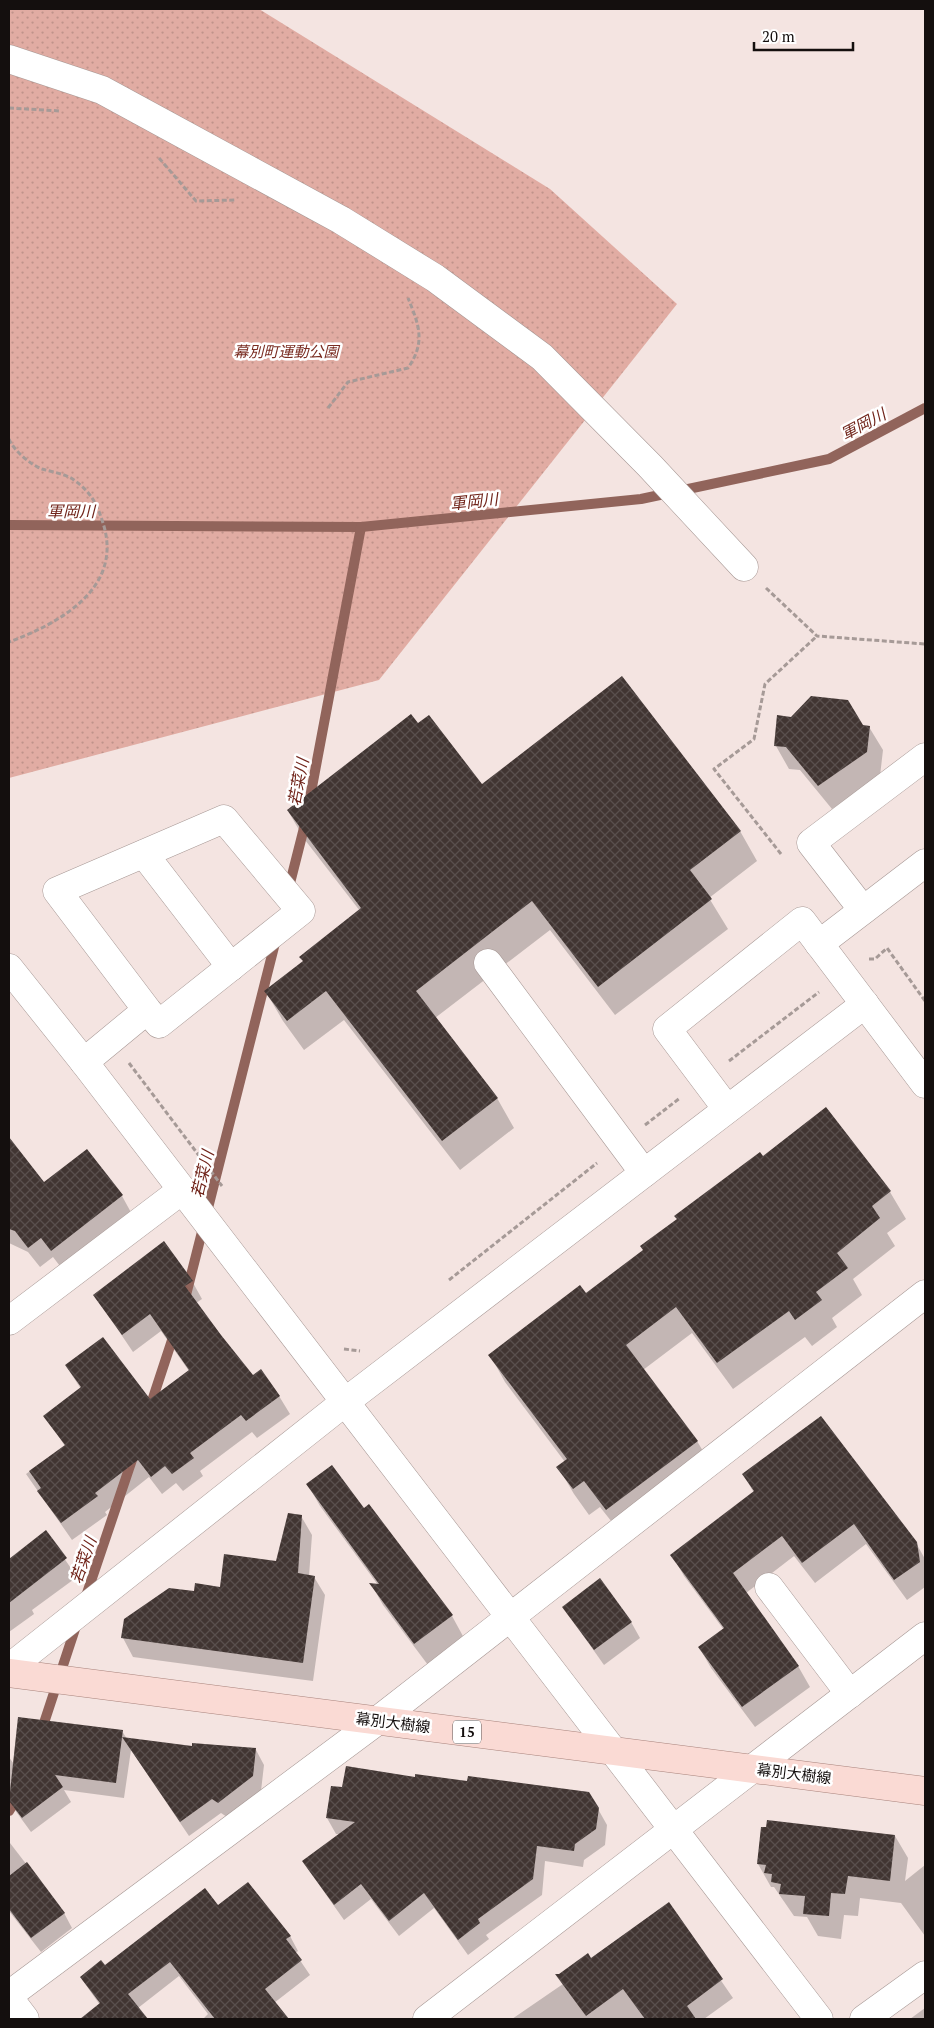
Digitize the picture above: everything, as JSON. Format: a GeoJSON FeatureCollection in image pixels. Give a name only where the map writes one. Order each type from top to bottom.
{"type":"FeatureCollection","features":[{"type":"Feature","properties":{"kind":"main road","name":"幕別大樹線"},"geometry":{"type":"LineString","coordinates":[[9,1673],[925,1792]]}},
{"type":"Feature","properties":{"kind":"street"},"geometry":{"type":"LineString","coordinates":[[9,59],[102,90],[341,220],[435,278],[542,357],[650,466],[744,567]]}},
{"type":"Feature","properties":{"kind":"street"},"geometry":{"type":"LineString","coordinates":[[862,910],[811,843],[925,757]]}},
{"type":"Feature","properties":{"kind":"street"},"geometry":{"type":"LineString","coordinates":[[224,819],[301,911],[159,1024],[57,891],[144,854],[224,819]]}},
{"type":"Feature","properties":{"kind":"street"},"geometry":{"type":"LineString","coordinates":[[144,854],[231,967]]}},
{"type":"Feature","properties":{"kind":"street"},"geometry":{"type":"LineString","coordinates":[[819,944],[925,863]]}},
{"type":"Feature","properties":{"kind":"street"},"geometry":{"type":"LineString","coordinates":[[727,1110],[667,1029],[802,921],[925,1084]]}},
{"type":"Feature","properties":{"kind":"street"},"geometry":{"type":"LineString","coordinates":[[488,963],[644,1173]]}},
{"type":"Feature","properties":{"kind":"street"},"geometry":{"type":"LineString","coordinates":[[10,974],[84,1062],[675,1828],[819,2019]]}},
{"type":"Feature","properties":{"kind":"street"},"geometry":{"type":"LineString","coordinates":[[9,1668],[345,1402],[865,1004]]}},
{"type":"Feature","properties":{"kind":"street"},"geometry":{"type":"LineString","coordinates":[[84,1062],[147,1010]]}},
{"type":"Feature","properties":{"kind":"street"},"geometry":{"type":"LineString","coordinates":[[9,1321],[182,1190]]}},
{"type":"Feature","properties":{"kind":"street"},"geometry":{"type":"LineString","coordinates":[[25,2019],[9,1997],[377,1721],[510,1615],[925,1294]]}},
{"type":"Feature","properties":{"kind":"street"},"geometry":{"type":"LineString","coordinates":[[769,1587],[850,1694]]}},
{"type":"Feature","properties":{"kind":"street"},"geometry":{"type":"LineString","coordinates":[[427,2019],[925,1636]]}},
{"type":"Feature","properties":{"kind":"street"},"geometry":{"type":"LineString","coordinates":[[864,2019],[925,1975]]}},
{"type":"Feature","properties":{"kind":"path"},"geometry":{"type":"LineString","coordinates":[[9,108],[68,111]]}},
{"type":"Feature","properties":{"kind":"path"},"geometry":{"type":"LineString","coordinates":[[154,154],[174,174],[196,201],[240,199]]}},
{"type":"Feature","properties":{"kind":"path"},"geometry":{"type":"LineString","coordinates":[[328,408],[348,382],[408,368],[418,353],[418,324],[407,297]]}},
{"type":"Feature","properties":{"kind":"path"},"geometry":{"type":"LineString","coordinates":[[9,439],[11,446],[39,468],[74,479],[96,500],[107,533],[108,556],[98,584],[72,610],[43,629],[9,642]]}},
{"type":"Feature","properties":{"kind":"path"},"geometry":{"type":"LineString","coordinates":[[744,567],[817,636],[925,644]]}},
{"type":"Feature","properties":{"kind":"path"},"geometry":{"type":"LineString","coordinates":[[445,1283],[622,1143],[843,975]]}},
{"type":"Feature","properties":{"kind":"path"},"geometry":{"type":"LineString","coordinates":[[111,1040],[225,1191]]}},
{"type":"Feature","properties":{"kind":"path"},"geometry":{"type":"LineString","coordinates":[[339,1341],[345,1349],[360,1351],[368,1345]]}},
{"type":"Feature","properties":{"kind":"green space","name":"幕別町運動公園"},"geometry":{"type":"Polygon","coordinates":[[[9,9],[259,9],[550,189],[677,304],[379,680],[9,778],[9,9]]]}},
{"type":"Feature","properties":{"kind":"building"},"geometry":{"type":"Polygon","coordinates":[[[622,676],[741,831],[690,870],[712,899],[598,987],[532,901],[416,991],[498,1098],[442,1141],[326,991],[287,1021],[264,991],[303,961],[299,957],[361,908],[287,810],[411,714],[418,723],[429,715],[482,784],[622,676]]]}},
{"type":"Feature","properties":{"kind":"building"},"geometry":{"type":"Polygon","coordinates":[[[811,696],[848,700],[863,725],[870,726],[867,752],[818,786],[786,747],[774,746],[777,715],[791,717],[811,696]]]}},
{"type":"Feature","properties":{"kind":"building"},"geometry":{"type":"Polygon","coordinates":[[[826,1107],[891,1191],[872,1206],[880,1218],[837,1253],[848,1268],[816,1292],[822,1300],[795,1320],[789,1311],[717,1363],[676,1307],[626,1345],[698,1441],[606,1510],[584,1481],[573,1489],[556,1467],[567,1459],[488,1355],[580,1285],[586,1293],[643,1250],[640,1246],[677,1219],[674,1216],[760,1152],[763,1156],[826,1107]]]}},
{"type":"Feature","properties":{"kind":"building"},"geometry":{"type":"Polygon","coordinates":[[[9,1137],[44,1182],[87,1149],[123,1195],[51,1251],[41,1238],[28,1248],[15,1231],[9,1229],[9,1137]]]}},
{"type":"Feature","properties":{"kind":"building"},"geometry":{"type":"Polygon","coordinates":[[[164,1241],[193,1281],[185,1286],[221,1335],[253,1375],[261,1369],[280,1396],[246,1421],[241,1415],[190,1453],[194,1458],[172,1474],[165,1466],[151,1477],[138,1460],[95,1493],[98,1496],[61,1523],[37,1491],[41,1488],[29,1471],[65,1445],[43,1416],[81,1387],[65,1365],[103,1337],[150,1399],[189,1370],[150,1314],[122,1335],[93,1295],[164,1241]]]}},
{"type":"Feature","properties":{"kind":"building"},"geometry":{"type":"Polygon","coordinates":[[[821,1416],[917,1542],[920,1562],[894,1580],[854,1524],[802,1563],[782,1536],[733,1573],[799,1666],[742,1707],[698,1647],[724,1628],[670,1555],[754,1491],[742,1474],[821,1416]]]}},
{"type":"Feature","properties":{"kind":"building"},"geometry":{"type":"Polygon","coordinates":[[[332,1465],[364,1508],[369,1504],[453,1615],[414,1644],[369,1583],[379,1584],[306,1484],[332,1465]]]}},
{"type":"Feature","properties":{"kind":"building"},"geometry":{"type":"Polygon","coordinates":[[[288,1513],[302,1515],[298,1573],[315,1576],[303,1663],[121,1638],[124,1619],[169,1588],[194,1591],[195,1583],[220,1587],[224,1554],[276,1561],[288,1513]]]}},
{"type":"Feature","properties":{"kind":"building"},"geometry":{"type":"Polygon","coordinates":[[[46,1530],[67,1558],[9,1603],[9,1559],[46,1530]]]}},
{"type":"Feature","properties":{"kind":"building"},"geometry":{"type":"Polygon","coordinates":[[[600,1578],[632,1622],[594,1650],[562,1607],[600,1578]]]}},
{"type":"Feature","properties":{"kind":"building"},"geometry":{"type":"Polygon","coordinates":[[[18,1717],[123,1730],[116,1783],[55,1775],[63,1787],[22,1818],[9,1801],[18,1717]]]}},
{"type":"Feature","properties":{"kind":"building"},"geometry":{"type":"Polygon","coordinates":[[[122,1737],[192,1746],[192,1743],[256,1748],[253,1776],[218,1803],[212,1799],[180,1822],[122,1737]]]}},
{"type":"Feature","properties":{"kind":"building"},"geometry":{"type":"Polygon","coordinates":[[[346,1766],[415,1777],[415,1774],[467,1781],[468,1776],[589,1792],[599,1808],[596,1829],[575,1844],[574,1851],[537,1846],[533,1879],[478,1919],[480,1923],[458,1940],[424,1893],[389,1921],[361,1884],[334,1905],[302,1861],[355,1822],[326,1818],[331,1786],[342,1787],[346,1766]]]}},
{"type":"Feature","properties":{"kind":"building"},"geometry":{"type":"Polygon","coordinates":[[[767,1820],[895,1835],[890,1881],[848,1876],[845,1894],[831,1893],[829,1916],[803,1914],[805,1896],[779,1894],[781,1884],[771,1882],[772,1874],[764,1873],[766,1865],[757,1864],[761,1827],[766,1827],[767,1820]]]}},
{"type":"Feature","properties":{"kind":"building"},"geometry":{"type":"Polygon","coordinates":[[[27,1862],[65,1913],[31,1938],[9,1909],[9,1876],[27,1862]]]}},
{"type":"Feature","properties":{"kind":"building"},"geometry":{"type":"Polygon","coordinates":[[[248,1882],[291,1936],[286,1939],[302,1960],[265,1989],[289,2019],[215,2019],[170,1962],[128,1994],[148,2019],[80,2019],[100,2003],[80,1977],[101,1960],[105,1965],[205,1888],[218,1905],[248,1882]]]}},
{"type":"Feature","properties":{"kind":"building"},"geometry":{"type":"Polygon","coordinates":[[[669,1902],[723,1979],[687,2006],[696,2019],[645,2019],[623,1989],[586,2016],[555,1974],[559,1974],[588,1953],[591,1958],[669,1902]]]}},
{"type":"Feature","properties":{"kind":"waterway","name":"軍岡川"},"geometry":{"type":"LineString","coordinates":[[9,525],[361,527],[641,499],[829,459],[925,408]]}},
{"type":"Feature","properties":{"kind":"waterway","name":"若菜川"},"geometry":{"type":"LineString","coordinates":[[309,803],[361,527]]}},
{"type":"Feature","properties":{"kind":"waterway","name":"若菜川"},"geometry":{"type":"LineString","coordinates":[[288,891],[306,820]]}},
{"type":"Feature","properties":{"kind":"waterway","name":"若菜川"},"geometry":{"type":"LineString","coordinates":[[184,1303],[276,939]]}},
{"type":"Feature","properties":{"kind":"waterway","name":"若菜川"},"geometry":{"type":"LineString","coordinates":[[149,1410],[175,1331]]}},
{"type":"Feature","properties":{"kind":"waterway","name":"若菜川"},"geometry":{"type":"LineString","coordinates":[[85,1599],[134,1454]]}},
{"type":"Feature","properties":{"kind":"waterway","name":"若菜川"},"geometry":{"type":"LineString","coordinates":[[41,1732],[77,1623]]}},
{"type":"Feature","properties":{"kind":"waterway","name":"若菜川"},"geometry":{"type":"LineString","coordinates":[[9,1811],[19,1795]]}}]}
